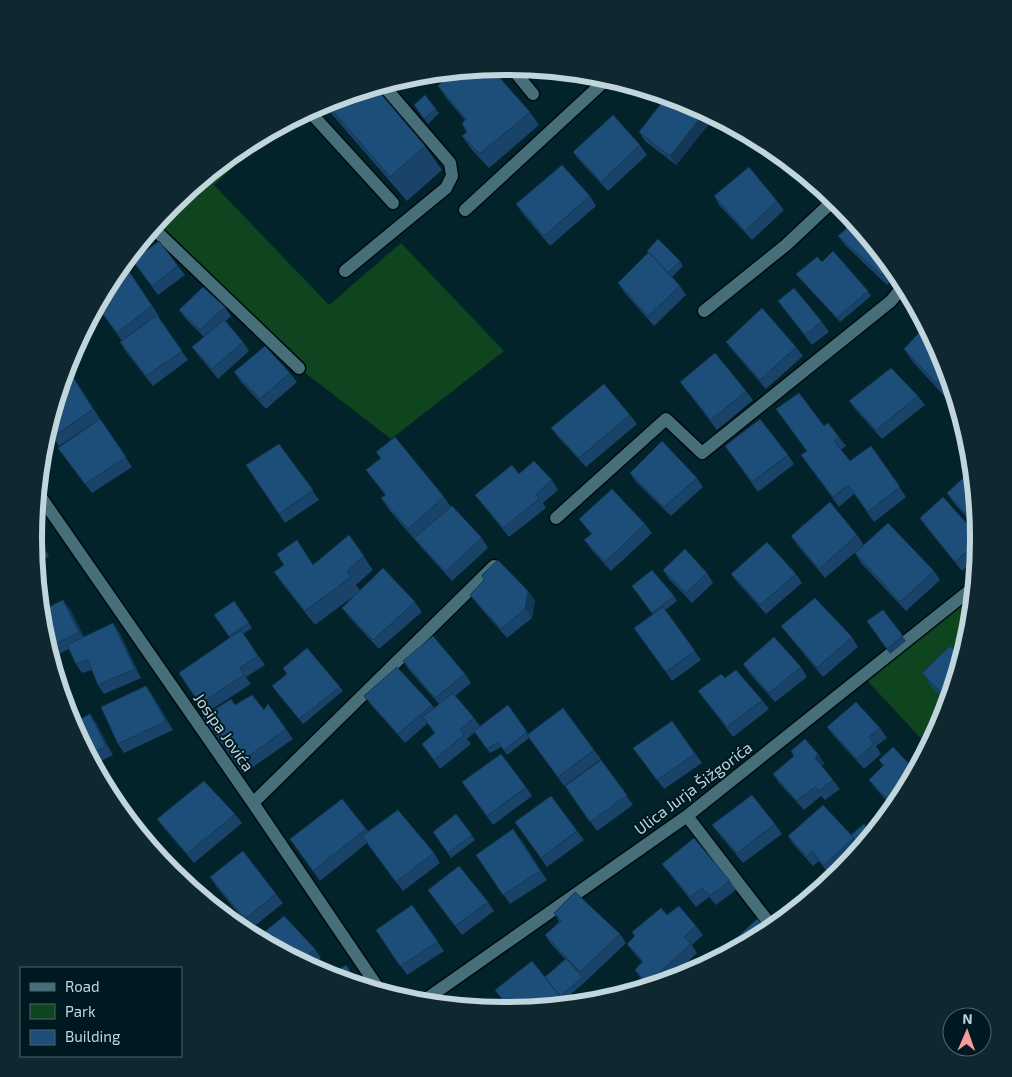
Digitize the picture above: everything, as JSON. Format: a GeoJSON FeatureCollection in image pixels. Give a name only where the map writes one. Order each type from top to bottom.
{"type":"FeatureCollection","features":[{"type":"Feature","properties":{"kind":"street"},"geometry":{"type":"LineString","coordinates":[[518,75],[533,94]]}},
{"type":"Feature","properties":{"kind":"street"},"geometry":{"type":"LineString","coordinates":[[465,210],[600,85]]}},
{"type":"Feature","properties":{"kind":"street"},"geometry":{"type":"LineString","coordinates":[[345,271],[446,188],[452,176],[450,163],[388,91]]}},
{"type":"Feature","properties":{"kind":"street"},"geometry":{"type":"LineString","coordinates":[[314,117],[393,203]]}},
{"type":"Feature","properties":{"kind":"street"},"geometry":{"type":"LineString","coordinates":[[704,311],[786,245],[828,205]]}},
{"type":"Feature","properties":{"kind":"street"},"geometry":{"type":"LineString","coordinates":[[158,233],[299,368]]}},
{"type":"Feature","properties":{"kind":"street"},"geometry":{"type":"LineString","coordinates":[[556,518],[666,419],[702,453],[891,301],[898,292]]}},
{"type":"Feature","properties":{"kind":"street","name":"Josipa Jovića"},"geometry":{"type":"LineString","coordinates":[[44,501],[254,803],[375,982]]}},
{"type":"Feature","properties":{"kind":"street"},"geometry":{"type":"LineString","coordinates":[[254,803],[494,566]]}},
{"type":"Feature","properties":{"kind":"street","name":"Ulica Jurja Šižgorića"},"geometry":{"type":"LineString","coordinates":[[431,996],[687,816],[967,592]]}},
{"type":"Feature","properties":{"kind":"street"},"geometry":{"type":"LineString","coordinates":[[687,816],[768,921]]}},
{"type":"Feature","properties":{"kind":"green space"},"geometry":{"type":"Polygon","coordinates":[[[248,153],[214,185],[329,305],[401,243],[504,351],[391,439],[299,368],[158,233],[200,190],[248,153]]]}},
{"type":"Feature","properties":{"kind":"green space"},"geometry":{"type":"Polygon","coordinates":[[[967,593],[954,658],[945,687],[923,741],[863,676],[967,593]]]}},
{"type":"Feature","properties":{"kind":"building"},"geometry":{"type":"Polygon","coordinates":[[[497,75],[530,112],[480,154],[462,136],[467,132],[462,124],[466,119],[438,86],[445,79],[497,75]]]}},
{"type":"Feature","properties":{"kind":"building"},"geometry":{"type":"Polygon","coordinates":[[[380,93],[425,146],[390,177],[331,109],[380,93]]]}},
{"type":"Feature","properties":{"kind":"building"},"geometry":{"type":"Polygon","coordinates":[[[425,95],[436,109],[424,119],[414,105],[425,95]]]}},
{"type":"Feature","properties":{"kind":"building"},"geometry":{"type":"Polygon","coordinates":[[[662,102],[700,118],[670,156],[639,132],[662,102]]]}},
{"type":"Feature","properties":{"kind":"building"},"geometry":{"type":"Polygon","coordinates":[[[613,115],[640,145],[601,182],[573,152],[613,115]]]}},
{"type":"Feature","properties":{"kind":"building"},"geometry":{"type":"Polygon","coordinates":[[[562,165],[590,196],[544,236],[516,204],[562,165]]]}},
{"type":"Feature","properties":{"kind":"building"},"geometry":{"type":"Polygon","coordinates":[[[749,167],[777,201],[745,231],[714,196],[749,167]]]}},
{"type":"Feature","properties":{"kind":"building"},"geometry":{"type":"Polygon","coordinates":[[[848,227],[874,256],[885,271],[881,275],[838,236],[848,227]]]}},
{"type":"Feature","properties":{"kind":"building"},"geometry":{"type":"Polygon","coordinates":[[[658,239],[680,261],[668,273],[647,251],[658,239]]]}},
{"type":"Feature","properties":{"kind":"building"},"geometry":{"type":"Polygon","coordinates":[[[159,241],[178,266],[152,286],[134,262],[159,241]]]}},
{"type":"Feature","properties":{"kind":"building"},"geometry":{"type":"Polygon","coordinates":[[[833,251],[868,291],[837,318],[796,274],[817,257],[822,262],[833,251]]]}},
{"type":"Feature","properties":{"kind":"building"},"geometry":{"type":"Polygon","coordinates":[[[649,252],[680,286],[648,316],[618,283],[649,252]]]}},
{"type":"Feature","properties":{"kind":"building"},"geometry":{"type":"Polygon","coordinates":[[[128,270],[152,306],[117,333],[102,313],[128,270]]]}},
{"type":"Feature","properties":{"kind":"building"},"geometry":{"type":"Polygon","coordinates":[[[203,287],[225,307],[200,330],[179,310],[203,287]]]}},
{"type":"Feature","properties":{"kind":"building"},"geometry":{"type":"Polygon","coordinates":[[[794,288],[822,322],[805,335],[778,301],[794,288]]]}},
{"type":"Feature","properties":{"kind":"building"},"geometry":{"type":"Polygon","coordinates":[[[762,308],[796,347],[760,380],[726,342],[762,308]]]}},
{"type":"Feature","properties":{"kind":"building"},"geometry":{"type":"Polygon","coordinates":[[[157,315],[182,351],[146,376],[120,342],[157,315]]]}},
{"type":"Feature","properties":{"kind":"building"},"geometry":{"type":"Polygon","coordinates":[[[224,320],[243,342],[212,369],[192,347],[224,320]]]}},
{"type":"Feature","properties":{"kind":"building"},"geometry":{"type":"Polygon","coordinates":[[[921,331],[941,378],[936,383],[904,349],[921,331]]]}},
{"type":"Feature","properties":{"kind":"building"},"geometry":{"type":"Polygon","coordinates":[[[265,346],[290,373],[260,399],[234,372],[265,346]]]}},
{"type":"Feature","properties":{"kind":"building"},"geometry":{"type":"Polygon","coordinates":[[[715,353],[746,391],[711,420],[680,382],[715,353]]]}},
{"type":"Feature","properties":{"kind":"building"},"geometry":{"type":"Polygon","coordinates":[[[891,368],[918,396],[876,430],[849,401],[891,368]]]}},
{"type":"Feature","properties":{"kind":"building"},"geometry":{"type":"Polygon","coordinates":[[[72,376],[93,409],[54,436],[72,376]]]}},
{"type":"Feature","properties":{"kind":"building"},"geometry":{"type":"Polygon","coordinates":[[[604,384],[630,415],[579,458],[551,428],[604,384]]]}},
{"type":"Feature","properties":{"kind":"building"},"geometry":{"type":"Polygon","coordinates":[[[799,393],[824,426],[828,423],[839,437],[834,441],[850,461],[871,446],[900,487],[868,512],[848,485],[833,497],[801,455],[807,451],[776,409],[799,393]]]}},
{"type":"Feature","properties":{"kind":"building"},"geometry":{"type":"Polygon","coordinates":[[[100,419],[126,457],[85,484],[58,448],[100,419]]]}},
{"type":"Feature","properties":{"kind":"building"},"geometry":{"type":"Polygon","coordinates":[[[760,419],[788,455],[752,482],[725,446],[760,419]]]}},
{"type":"Feature","properties":{"kind":"building"},"geometry":{"type":"Polygon","coordinates":[[[395,437],[444,497],[408,529],[381,498],[386,495],[366,470],[381,458],[376,452],[395,437]]]}},
{"type":"Feature","properties":{"kind":"building"},"geometry":{"type":"Polygon","coordinates":[[[662,441],[697,478],[664,507],[630,473],[662,441]]]}},
{"type":"Feature","properties":{"kind":"building"},"geometry":{"type":"Polygon","coordinates":[[[279,444],[313,490],[279,514],[246,465],[279,444]]]}},
{"type":"Feature","properties":{"kind":"building"},"geometry":{"type":"Polygon","coordinates":[[[534,461],[552,480],[536,494],[539,499],[503,528],[475,495],[512,465],[519,474],[534,461]]]}},
{"type":"Feature","properties":{"kind":"building"},"geometry":{"type":"Polygon","coordinates":[[[966,476],[969,518],[947,493],[966,476]]]}},
{"type":"Feature","properties":{"kind":"building"},"geometry":{"type":"Polygon","coordinates":[[[612,489],[645,524],[605,562],[584,540],[592,534],[579,519],[612,489]]]}},
{"type":"Feature","properties":{"kind":"building"},"geometry":{"type":"Polygon","coordinates":[[[943,497],[970,527],[970,549],[955,562],[920,518],[943,497]]]}},
{"type":"Feature","properties":{"kind":"building"},"geometry":{"type":"Polygon","coordinates":[[[830,502],[857,535],[819,569],[791,536],[830,502]]]}},
{"type":"Feature","properties":{"kind":"building"},"geometry":{"type":"Polygon","coordinates":[[[452,506],[482,538],[445,572],[414,538],[452,506]]]}},
{"type":"Feature","properties":{"kind":"building"},"geometry":{"type":"Polygon","coordinates":[[[888,523],[934,571],[900,602],[855,553],[888,523]]]}},
{"type":"Feature","properties":{"kind":"building"},"geometry":{"type":"Polygon","coordinates":[[[349,535],[364,556],[347,571],[351,577],[305,611],[274,572],[284,565],[277,554],[297,540],[313,565],[349,535]]]}},
{"type":"Feature","properties":{"kind":"building"},"geometry":{"type":"Polygon","coordinates":[[[767,542],[796,574],[760,605],[731,574],[767,542]]]}},
{"type":"Feature","properties":{"kind":"building"},"geometry":{"type":"Polygon","coordinates":[[[685,549],[707,573],[686,593],[663,570],[685,549]]]}},
{"type":"Feature","properties":{"kind":"building"},"geometry":{"type":"Polygon","coordinates":[[[498,560],[528,591],[525,609],[501,629],[470,595],[484,580],[482,575],[498,560]]]}},
{"type":"Feature","properties":{"kind":"building"},"geometry":{"type":"Polygon","coordinates":[[[383,568],[415,602],[373,640],[342,608],[383,568]]]}},
{"type":"Feature","properties":{"kind":"building"},"geometry":{"type":"Polygon","coordinates":[[[652,570],[674,596],[652,613],[632,586],[652,570]]]}},
{"type":"Feature","properties":{"kind":"building"},"geometry":{"type":"Polygon","coordinates":[[[815,598],[852,637],[817,668],[781,626],[815,598]]]}},
{"type":"Feature","properties":{"kind":"building"},"geometry":{"type":"Polygon","coordinates":[[[63,600],[79,632],[55,644],[47,608],[63,600]]]}},
{"type":"Feature","properties":{"kind":"building"},"geometry":{"type":"Polygon","coordinates":[[[234,601],[249,623],[229,636],[214,615],[234,601]]]}},
{"type":"Feature","properties":{"kind":"building"},"geometry":{"type":"Polygon","coordinates":[[[663,607],[695,651],[666,672],[634,628],[663,607]]]}},
{"type":"Feature","properties":{"kind":"building"},"geometry":{"type":"Polygon","coordinates":[[[883,610],[903,636],[887,649],[867,621],[883,610]]]}},
{"type":"Feature","properties":{"kind":"building"},"geometry":{"type":"Polygon","coordinates":[[[113,623],[135,669],[98,685],[88,660],[76,664],[67,645],[113,623]]]}},
{"type":"Feature","properties":{"kind":"building"},"geometry":{"type":"Polygon","coordinates":[[[241,630],[258,656],[240,668],[244,675],[200,704],[179,673],[241,630]]]}},
{"type":"Feature","properties":{"kind":"building"},"geometry":{"type":"Polygon","coordinates":[[[433,636],[465,674],[435,698],[403,661],[433,636]]]}},
{"type":"Feature","properties":{"kind":"building"},"geometry":{"type":"Polygon","coordinates":[[[774,637],[801,667],[769,693],[743,664],[774,637]]]}},
{"type":"Feature","properties":{"kind":"building"},"geometry":{"type":"Polygon","coordinates":[[[950,646],[955,652],[942,694],[922,673],[950,646]]]}},
{"type":"Feature","properties":{"kind":"building"},"geometry":{"type":"Polygon","coordinates":[[[307,648],[340,687],[299,719],[272,686],[287,674],[283,668],[307,648]]]}},
{"type":"Feature","properties":{"kind":"building"},"geometry":{"type":"Polygon","coordinates":[[[397,667],[432,705],[398,734],[364,696],[397,667]]]}},
{"type":"Feature","properties":{"kind":"building"},"geometry":{"type":"Polygon","coordinates":[[[736,670],[762,700],[727,727],[698,691],[721,674],[725,678],[736,670]]]}},
{"type":"Feature","properties":{"kind":"building"},"geometry":{"type":"Polygon","coordinates":[[[146,686],[166,721],[118,744],[101,707],[146,686]]]}},
{"type":"Feature","properties":{"kind":"building"},"geometry":{"type":"Polygon","coordinates":[[[453,693],[474,718],[460,730],[464,735],[434,760],[422,744],[435,733],[423,717],[453,693]]]}},
{"type":"Feature","properties":{"kind":"building"},"geometry":{"type":"Polygon","coordinates":[[[252,695],[264,710],[268,704],[286,729],[237,765],[203,717],[231,699],[235,705],[252,695]]]}},
{"type":"Feature","properties":{"kind":"building"},"geometry":{"type":"Polygon","coordinates":[[[856,702],[880,728],[869,737],[874,744],[857,759],[827,727],[856,702]]]}},
{"type":"Feature","properties":{"kind":"building"},"geometry":{"type":"Polygon","coordinates":[[[508,705],[527,732],[504,750],[498,742],[487,749],[474,731],[508,705]]]}},
{"type":"Feature","properties":{"kind":"building"},"geometry":{"type":"Polygon","coordinates":[[[563,708],[594,750],[558,777],[527,735],[563,708]]]}},
{"type":"Feature","properties":{"kind":"building"},"geometry":{"type":"Polygon","coordinates":[[[90,714],[106,746],[95,752],[100,762],[90,744],[80,720],[90,714]]]}},
{"type":"Feature","properties":{"kind":"building"},"geometry":{"type":"Polygon","coordinates":[[[672,721],[695,754],[657,780],[633,748],[672,721]]]}},
{"type":"Feature","properties":{"kind":"building"},"geometry":{"type":"Polygon","coordinates":[[[805,739],[818,754],[815,758],[833,780],[819,791],[815,787],[797,801],[773,774],[794,756],[791,751],[805,739]]]}},
{"type":"Feature","properties":{"kind":"building"},"geometry":{"type":"Polygon","coordinates":[[[893,747],[910,765],[888,800],[869,780],[884,765],[879,760],[893,747]]]}},
{"type":"Feature","properties":{"kind":"building"},"geometry":{"type":"Polygon","coordinates":[[[501,754],[526,787],[487,816],[462,782],[501,754]]]}},
{"type":"Feature","properties":{"kind":"building"},"geometry":{"type":"Polygon","coordinates":[[[601,760],[627,795],[590,822],[565,786],[601,760]]]}},
{"type":"Feature","properties":{"kind":"building"},"geometry":{"type":"Polygon","coordinates":[[[204,781],[235,814],[187,854],[157,819],[204,781]]]}},
{"type":"Feature","properties":{"kind":"building"},"geometry":{"type":"Polygon","coordinates":[[[752,795],[775,824],[737,853],[712,825],[752,795]]]}},
{"type":"Feature","properties":{"kind":"building"},"geometry":{"type":"Polygon","coordinates":[[[551,796],[577,831],[541,858],[515,822],[551,796]]]}},
{"type":"Feature","properties":{"kind":"building"},"geometry":{"type":"Polygon","coordinates":[[[342,799],[366,829],[313,871],[290,839],[342,799]]]}},
{"type":"Feature","properties":{"kind":"building"},"geometry":{"type":"Polygon","coordinates":[[[823,805],[854,838],[823,866],[812,851],[807,857],[788,836],[823,805]]]}},
{"type":"Feature","properties":{"kind":"building"},"geometry":{"type":"Polygon","coordinates":[[[398,810],[434,853],[396,882],[362,836],[398,810]]]}},
{"type":"Feature","properties":{"kind":"building"},"geometry":{"type":"Polygon","coordinates":[[[456,814],[472,835],[448,853],[433,832],[456,814]]]}},
{"type":"Feature","properties":{"kind":"building"},"geometry":{"type":"Polygon","coordinates":[[[864,824],[868,828],[856,841],[851,835],[864,824]]]}},
{"type":"Feature","properties":{"kind":"building"},"geometry":{"type":"Polygon","coordinates":[[[513,829],[540,871],[503,895],[476,855],[513,829]]]}},
{"type":"Feature","properties":{"kind":"building"},"geometry":{"type":"Polygon","coordinates":[[[694,838],[730,881],[710,896],[702,888],[690,897],[662,864],[694,838]]]}},
{"type":"Feature","properties":{"kind":"building"},"geometry":{"type":"Polygon","coordinates":[[[243,851],[276,894],[245,919],[210,877],[243,851]]]}},
{"type":"Feature","properties":{"kind":"building"},"geometry":{"type":"Polygon","coordinates":[[[459,866],[488,902],[455,926],[428,890],[459,866]]]}},
{"type":"Feature","properties":{"kind":"building"},"geometry":{"type":"Polygon","coordinates":[[[575,892],[620,934],[580,972],[545,935],[561,921],[554,913],[575,892]]]}},
{"type":"Feature","properties":{"kind":"building"},"geometry":{"type":"Polygon","coordinates":[[[412,905],[438,942],[400,966],[376,930],[412,905]]]}},
{"type":"Feature","properties":{"kind":"building"},"geometry":{"type":"Polygon","coordinates":[[[679,906],[696,926],[684,937],[691,944],[654,977],[645,980],[635,970],[643,961],[627,944],[635,936],[632,932],[661,908],[667,915],[679,906]]]}},
{"type":"Feature","properties":{"kind":"building"},"geometry":{"type":"Polygon","coordinates":[[[284,916],[315,949],[307,957],[263,933],[284,916]]]}},
{"type":"Feature","properties":{"kind":"building"},"geometry":{"type":"Polygon","coordinates":[[[757,919],[762,925],[738,940],[730,944],[757,919]]]}},
{"type":"Feature","properties":{"kind":"building"},"geometry":{"type":"Polygon","coordinates":[[[566,959],[583,977],[560,996],[545,977],[566,959]]]}},
{"type":"Feature","properties":{"kind":"building"},"geometry":{"type":"Polygon","coordinates":[[[532,961],[562,998],[505,1002],[495,990],[532,961]]]}},
{"type":"Feature","properties":{"kind":"building"},"geometry":{"type":"Polygon","coordinates":[[[346,965],[353,976],[338,970],[346,965]]]}}]}
